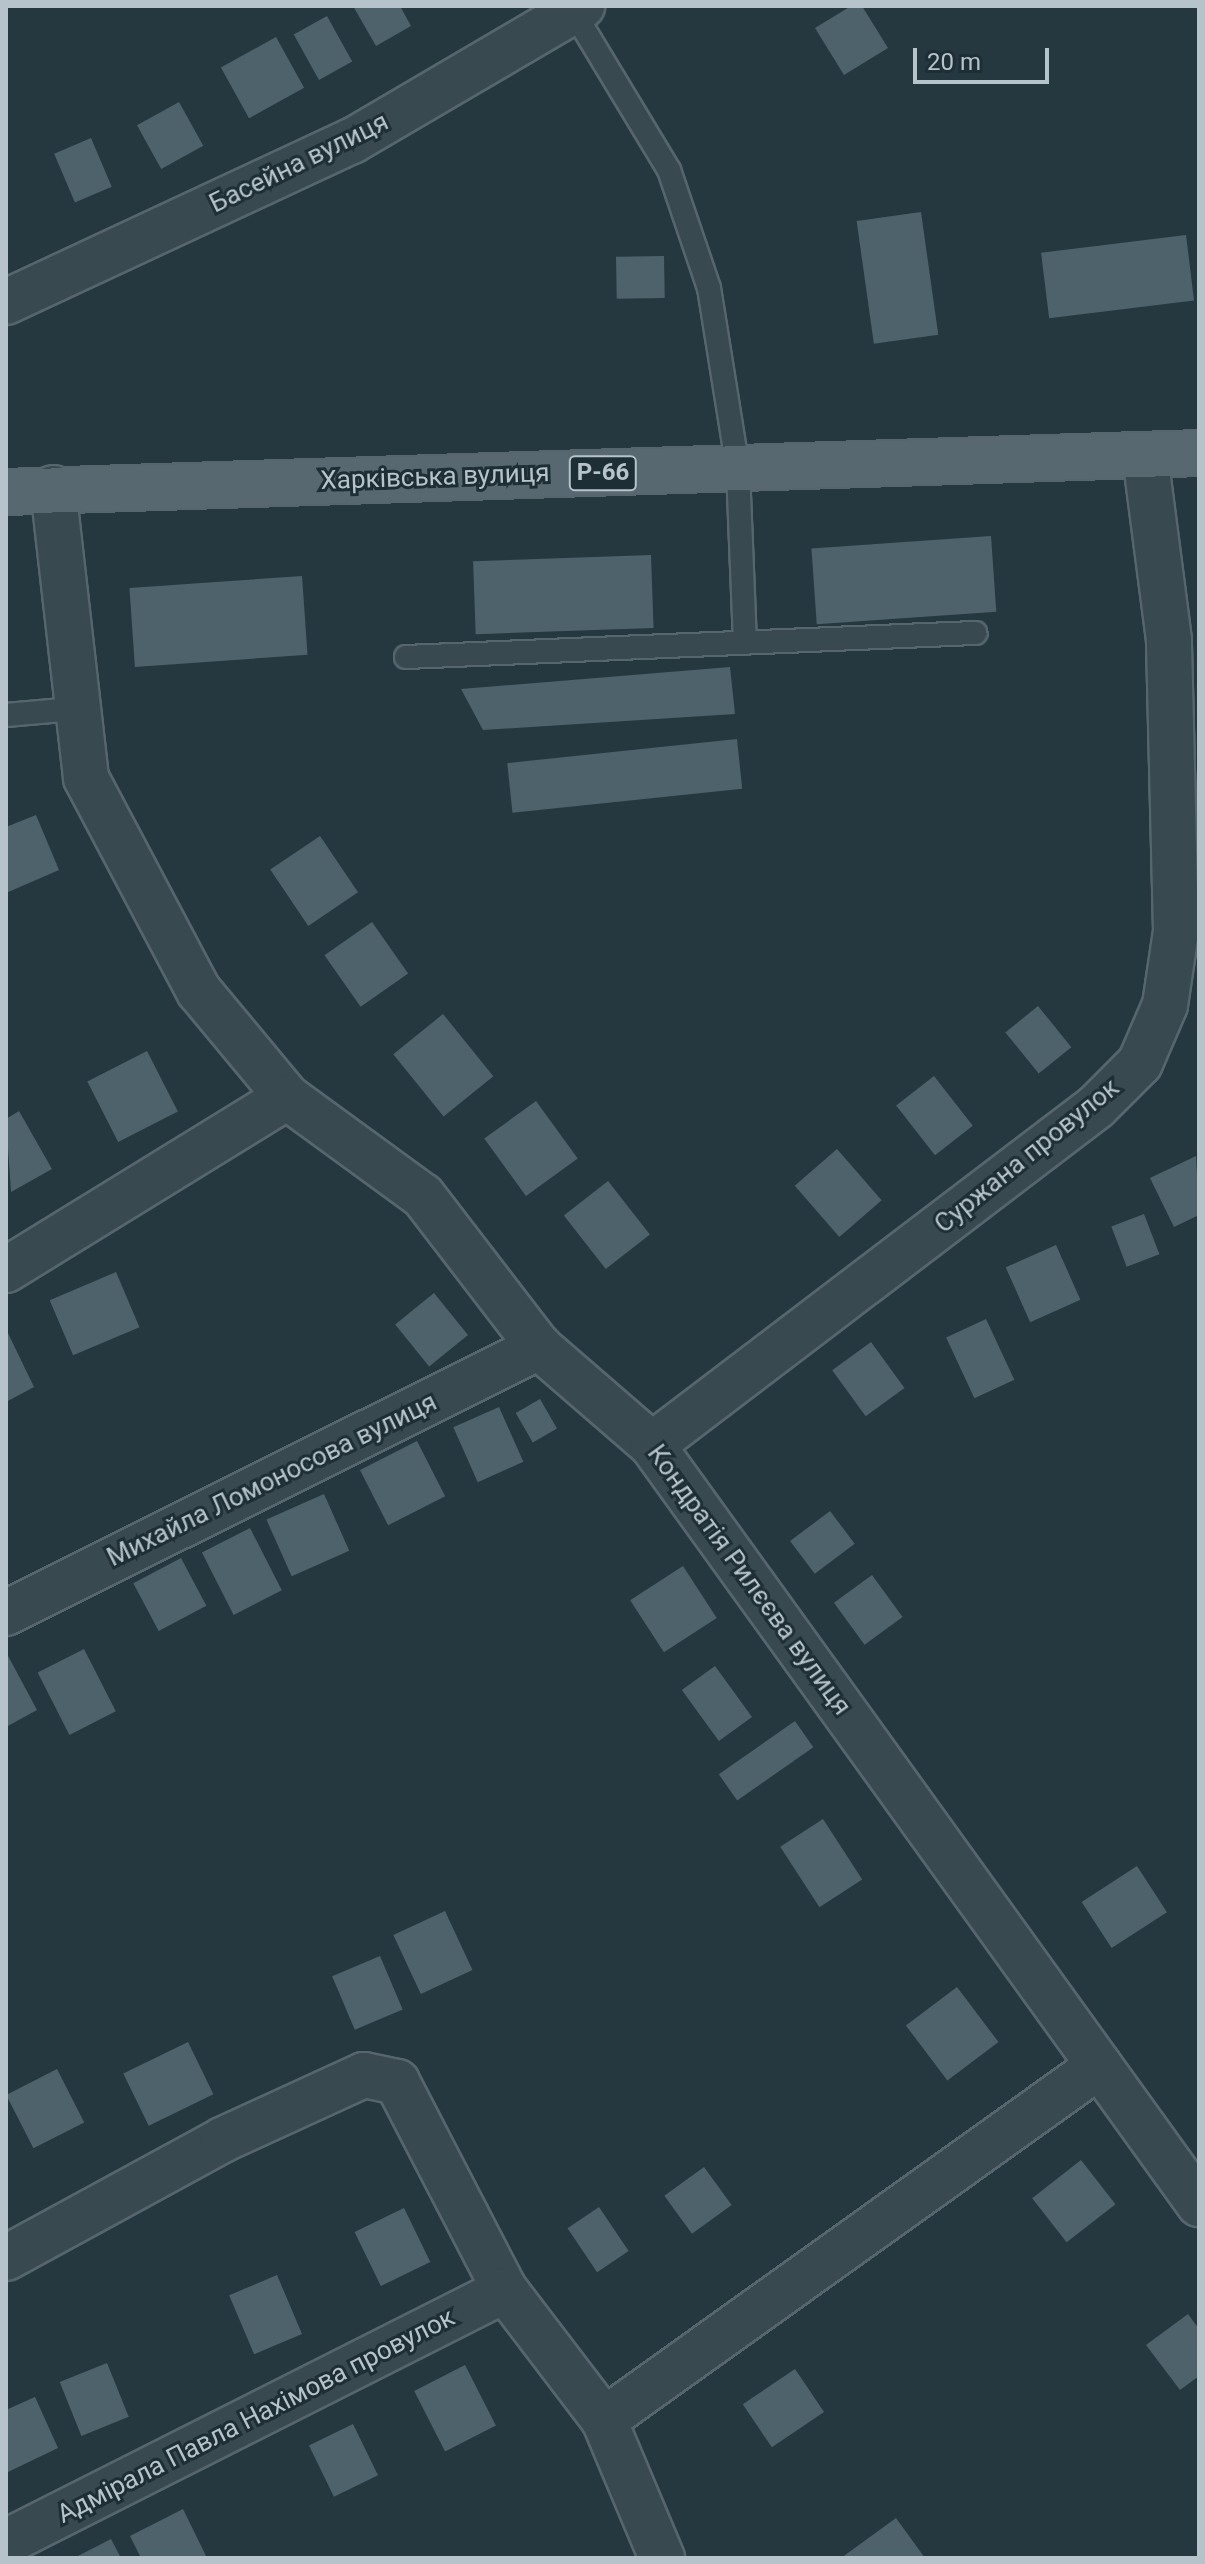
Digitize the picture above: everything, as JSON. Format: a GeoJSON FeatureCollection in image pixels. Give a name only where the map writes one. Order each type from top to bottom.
{"type":"FeatureCollection","features":[{"type":"Feature","properties":{"kind":"main road","name":"Харківська вулиця"},"geometry":{"type":"LineString","coordinates":[[6,492],[53,488],[1199,453]]}},
{"type":"Feature","properties":{"kind":"street","name":"Басейна вулиця"},"geometry":{"type":"LineString","coordinates":[[6,302],[352,141],[578,8]]}},
{"type":"Feature","properties":{"kind":"street","name":"Суржана провулок"},"geometry":{"type":"LineString","coordinates":[[652,1445],[1096,1107],[1140,1063],[1165,1005],[1176,931],[1169,640],[1145,456]]}},
{"type":"Feature","properties":{"kind":"street","name":"Кондратія Рилєєва вулиця"},"geometry":{"type":"LineString","coordinates":[[53,488],[74,709],[86,778],[155,915],[199,991],[287,1097],[423,1196],[539,1347],[652,1445],[1199,2204]]}},
{"type":"Feature","properties":{"kind":"street"},"geometry":{"type":"LineString","coordinates":[[6,1270],[287,1097]]}},
{"type":"Feature","properties":{"kind":"street","name":"Михайла Ломоносова вулиця"},"geometry":{"type":"LineString","coordinates":[[6,1613],[539,1347]]}},
{"type":"Feature","properties":{"kind":"street"},"geometry":{"type":"LineString","coordinates":[[604,2420],[1099,2066]]}},
{"type":"Feature","properties":{"kind":"street"},"geometry":{"type":"LineString","coordinates":[[6,2258],[222,2140],[364,2075],[397,2082],[425,2124],[505,2290],[604,2420],[662,2558]]}},
{"type":"Feature","properties":{"kind":"street","name":"Адмірала Павла Нахімова провулок"},"geometry":{"type":"LineString","coordinates":[[6,2542],[505,2290]]}},
{"type":"Feature","properties":{"kind":"lane"},"geometry":{"type":"LineString","coordinates":[[578,8],[669,170],[709,288],[738,469],[745,643]]}},
{"type":"Feature","properties":{"kind":"lane"},"geometry":{"type":"LineString","coordinates":[[406,657],[975,633]]}},
{"type":"Feature","properties":{"kind":"lane"},"geometry":{"type":"LineString","coordinates":[[6,715],[74,709]]}},
{"type":"Feature","properties":{"kind":"building"},"geometry":{"type":"Polygon","coordinates":[[[353,6],[400,6],[411,26],[376,46],[353,6]]]}},
{"type":"Feature","properties":{"kind":"building"},"geometry":{"type":"Polygon","coordinates":[[[851,6],[862,6],[888,48],[844,75],[815,28],[851,6]]]}},
{"type":"Feature","properties":{"kind":"building"},"geometry":{"type":"Polygon","coordinates":[[[327,16],[352,61],[319,80],[294,34],[327,16]]]}},
{"type":"Feature","properties":{"kind":"building"},"geometry":{"type":"Polygon","coordinates":[[[276,37],[304,88],[249,118],[221,68],[276,37]]]}},
{"type":"Feature","properties":{"kind":"building"},"geometry":{"type":"Polygon","coordinates":[[[179,102],[203,146],[161,169],[137,125],[179,102]]]}},
{"type":"Feature","properties":{"kind":"building"},"geometry":{"type":"Polygon","coordinates":[[[91,138],[112,187],[75,202],[54,154],[91,138]]]}},
{"type":"Feature","properties":{"kind":"building"},"geometry":{"type":"Polygon","coordinates":[[[921,212],[938,335],[874,344],[857,221],[921,212]]]}},
{"type":"Feature","properties":{"kind":"building"},"geometry":{"type":"Polygon","coordinates":[[[1186,235],[1194,301],[1049,318],[1041,253],[1186,235]]]}},
{"type":"Feature","properties":{"kind":"building"},"geometry":{"type":"Polygon","coordinates":[[[664,256],[665,298],[617,299],[616,257],[664,256]]]}},
{"type":"Feature","properties":{"kind":"building"},"geometry":{"type":"Polygon","coordinates":[[[991,536],[996,612],[817,624],[811,549],[991,536]]]}},
{"type":"Feature","properties":{"kind":"building"},"geometry":{"type":"Polygon","coordinates":[[[651,555],[654,628],[476,634],[473,561],[651,555]]]}},
{"type":"Feature","properties":{"kind":"building"},"geometry":{"type":"Polygon","coordinates":[[[302,576],[308,655],[135,667],[129,588],[302,576]]]}},
{"type":"Feature","properties":{"kind":"building"},"geometry":{"type":"Polygon","coordinates":[[[730,667],[735,714],[483,730],[461,689],[730,667]]]}},
{"type":"Feature","properties":{"kind":"building"},"geometry":{"type":"Polygon","coordinates":[[[737,739],[742,789],[512,813],[507,763],[737,739]]]}},
{"type":"Feature","properties":{"kind":"building"},"geometry":{"type":"Polygon","coordinates":[[[36,815],[59,870],[6,893],[6,827],[36,815]]]}},
{"type":"Feature","properties":{"kind":"building"},"geometry":{"type":"Polygon","coordinates":[[[320,836],[358,892],[308,926],[270,870],[320,836]]]}},
{"type":"Feature","properties":{"kind":"building"},"geometry":{"type":"Polygon","coordinates":[[[372,922],[408,974],[361,1007],[324,955],[372,922]]]}},
{"type":"Feature","properties":{"kind":"building"},"geometry":{"type":"Polygon","coordinates":[[[1038,1006],[1071,1047],[1039,1074],[1005,1032],[1038,1006]]]}},
{"type":"Feature","properties":{"kind":"building"},"geometry":{"type":"Polygon","coordinates":[[[443,1014],[493,1076],[444,1116],[393,1054],[443,1014]]]}},
{"type":"Feature","properties":{"kind":"building"},"geometry":{"type":"Polygon","coordinates":[[[147,1051],[178,1112],[118,1142],[87,1081],[147,1051]]]}},
{"type":"Feature","properties":{"kind":"building"},"geometry":{"type":"Polygon","coordinates":[[[934,1076],[973,1126],[935,1155],[896,1106],[934,1076]]]}},
{"type":"Feature","properties":{"kind":"building"},"geometry":{"type":"Polygon","coordinates":[[[536,1101],[578,1158],[526,1196],[484,1139],[536,1101]]]}},
{"type":"Feature","properties":{"kind":"building"},"geometry":{"type":"Polygon","coordinates":[[[19,1111],[52,1169],[11,1192],[6,1119],[19,1111]]]}},
{"type":"Feature","properties":{"kind":"building"},"geometry":{"type":"Polygon","coordinates":[[[837,1149],[882,1200],[839,1237],[795,1186],[837,1149]]]}},
{"type":"Feature","properties":{"kind":"building"},"geometry":{"type":"Polygon","coordinates":[[[1196,1156],[1199,1215],[1174,1227],[1150,1178],[1196,1156]]]}},
{"type":"Feature","properties":{"kind":"building"},"geometry":{"type":"Polygon","coordinates":[[[608,1181],[650,1235],[606,1269],[564,1215],[608,1181]]]}},
{"type":"Feature","properties":{"kind":"building"},"geometry":{"type":"Polygon","coordinates":[[[1144,1214],[1159,1254],[1127,1267],[1111,1227],[1144,1214]]]}},
{"type":"Feature","properties":{"kind":"building"},"geometry":{"type":"Polygon","coordinates":[[[1056,1245],[1080,1300],[1030,1322],[1006,1267],[1056,1245]]]}},
{"type":"Feature","properties":{"kind":"building"},"geometry":{"type":"Polygon","coordinates":[[[116,1272],[139,1327],[73,1355],[50,1300],[116,1272]]]}},
{"type":"Feature","properties":{"kind":"building"},"geometry":{"type":"Polygon","coordinates":[[[434,1293],[468,1335],[429,1366],[395,1324],[434,1293]]]}},
{"type":"Feature","properties":{"kind":"building"},"geometry":{"type":"Polygon","coordinates":[[[986,1319],[1014,1380],[974,1398],[946,1338],[986,1319]]]}},
{"type":"Feature","properties":{"kind":"building"},"geometry":{"type":"Polygon","coordinates":[[[6,1329],[34,1387],[6,1402],[6,1329]]]}},
{"type":"Feature","properties":{"kind":"building"},"geometry":{"type":"Polygon","coordinates":[[[871,1342],[905,1388],[866,1416],[832,1370],[871,1342]]]}},
{"type":"Feature","properties":{"kind":"building"},"geometry":{"type":"Polygon","coordinates":[[[540,1399],[557,1428],[533,1442],[516,1413],[540,1399]]]}},
{"type":"Feature","properties":{"kind":"building"},"geometry":{"type":"Polygon","coordinates":[[[499,1407],[523,1462],[478,1482],[453,1427],[499,1407]]]}},
{"type":"Feature","properties":{"kind":"building"},"geometry":{"type":"Polygon","coordinates":[[[417,1441],[445,1496],[388,1525],[360,1470],[417,1441]]]}},
{"type":"Feature","properties":{"kind":"building"},"geometry":{"type":"Polygon","coordinates":[[[324,1494],[349,1551],[292,1576],[266,1520],[324,1494]]]}},
{"type":"Feature","properties":{"kind":"building"},"geometry":{"type":"Polygon","coordinates":[[[830,1511],[855,1544],[815,1574],[790,1541],[830,1511]]]}},
{"type":"Feature","properties":{"kind":"building"},"geometry":{"type":"Polygon","coordinates":[[[250,1528],[282,1590],[234,1615],[202,1553],[250,1528]]]}},
{"type":"Feature","properties":{"kind":"building"},"geometry":{"type":"Polygon","coordinates":[[[181,1558],[206,1606],[159,1631],[133,1583],[181,1558]]]}},
{"type":"Feature","properties":{"kind":"building"},"geometry":{"type":"Polygon","coordinates":[[[683,1566],[717,1618],[664,1652],[630,1600],[683,1566]]]}},
{"type":"Feature","properties":{"kind":"building"},"geometry":{"type":"Polygon","coordinates":[[[872,1575],[903,1617],[865,1645],[834,1603],[872,1575]]]}},
{"type":"Feature","properties":{"kind":"building"},"geometry":{"type":"Polygon","coordinates":[[[84,1649],[116,1711],[69,1735],[38,1673],[84,1649]]]}},
{"type":"Feature","properties":{"kind":"building"},"geometry":{"type":"Polygon","coordinates":[[[6,1652],[37,1710],[6,1727],[6,1652]]]}},
{"type":"Feature","properties":{"kind":"building"},"geometry":{"type":"Polygon","coordinates":[[[715,1666],[752,1717],[719,1741],[682,1690],[715,1666]]]}},
{"type":"Feature","properties":{"kind":"building"},"geometry":{"type":"Polygon","coordinates":[[[795,1721],[813,1747],[737,1801],[719,1774],[795,1721]]]}},
{"type":"Feature","properties":{"kind":"building"},"geometry":{"type":"Polygon","coordinates":[[[823,1819],[862,1879],[819,1907],[780,1847],[823,1819]]]}},
{"type":"Feature","properties":{"kind":"building"},"geometry":{"type":"Polygon","coordinates":[[[1137,1866],[1167,1912],[1112,1948],[1082,1902],[1137,1866]]]}},
{"type":"Feature","properties":{"kind":"building"},"geometry":{"type":"Polygon","coordinates":[[[445,1911],[472,1970],[421,1994],[393,1935],[445,1911]]]}},
{"type":"Feature","properties":{"kind":"building"},"geometry":{"type":"Polygon","coordinates":[[[380,1956],[403,2009],[355,2030],[332,1976],[380,1956]]]}},
{"type":"Feature","properties":{"kind":"building"},"geometry":{"type":"Polygon","coordinates":[[[957,1987],[999,2042],[947,2081],[906,2026],[957,1987]]]}},
{"type":"Feature","properties":{"kind":"building"},"geometry":{"type":"Polygon","coordinates":[[[188,2042],[213,2094],[149,2126],[123,2074],[188,2042]]]}},
{"type":"Feature","properties":{"kind":"building"},"geometry":{"type":"Polygon","coordinates":[[[57,2069],[84,2122],[33,2148],[6,2095],[57,2069]]]}},
{"type":"Feature","properties":{"kind":"building"},"geometry":{"type":"Polygon","coordinates":[[[1081,2160],[1115,2204],[1067,2242],[1032,2198],[1081,2160]]]}},
{"type":"Feature","properties":{"kind":"building"},"geometry":{"type":"Polygon","coordinates":[[[704,2167],[732,2205],[692,2234],[664,2196],[704,2167]]]}},
{"type":"Feature","properties":{"kind":"building"},"geometry":{"type":"Polygon","coordinates":[[[599,2207],[629,2251],[597,2272],[567,2228],[599,2207]]]}},
{"type":"Feature","properties":{"kind":"building"},"geometry":{"type":"Polygon","coordinates":[[[404,2208],[430,2262],[381,2286],[355,2232],[404,2208]]]}},
{"type":"Feature","properties":{"kind":"building"},"geometry":{"type":"Polygon","coordinates":[[[277,2275],[302,2334],[254,2354],[229,2295],[277,2275]]]}},
{"type":"Feature","properties":{"kind":"building"},"geometry":{"type":"Polygon","coordinates":[[[1188,2314],[1199,2329],[1199,2376],[1180,2390],[1146,2345],[1188,2314]]]}},
{"type":"Feature","properties":{"kind":"building"},"geometry":{"type":"Polygon","coordinates":[[[107,2363],[129,2417],[81,2436],[60,2382],[107,2363]]]}},
{"type":"Feature","properties":{"kind":"building"},"geometry":{"type":"Polygon","coordinates":[[[465,2365],[496,2426],[445,2451],[414,2391],[465,2365]]]}},
{"type":"Feature","properties":{"kind":"building"},"geometry":{"type":"Polygon","coordinates":[[[795,2369],[824,2412],[772,2447],[743,2404],[795,2369]]]}},
{"type":"Feature","properties":{"kind":"building"},"geometry":{"type":"Polygon","coordinates":[[[35,2397],[58,2448],[8,2472],[6,2410],[35,2397]]]}},
{"type":"Feature","properties":{"kind":"building"},"geometry":{"type":"Polygon","coordinates":[[[353,2424],[378,2475],[334,2497],[309,2445],[353,2424]]]}},
{"type":"Feature","properties":{"kind":"building"},"geometry":{"type":"Polygon","coordinates":[[[183,2509],[207,2558],[141,2558],[130,2536],[183,2509]]]}},
{"type":"Feature","properties":{"kind":"building"},"geometry":{"type":"Polygon","coordinates":[[[896,2518],[925,2558],[841,2558],[896,2518]]]}},
{"type":"Feature","properties":{"kind":"building"},"geometry":{"type":"Polygon","coordinates":[[[111,2539],[121,2558],[74,2558],[111,2539]]]}}]}
